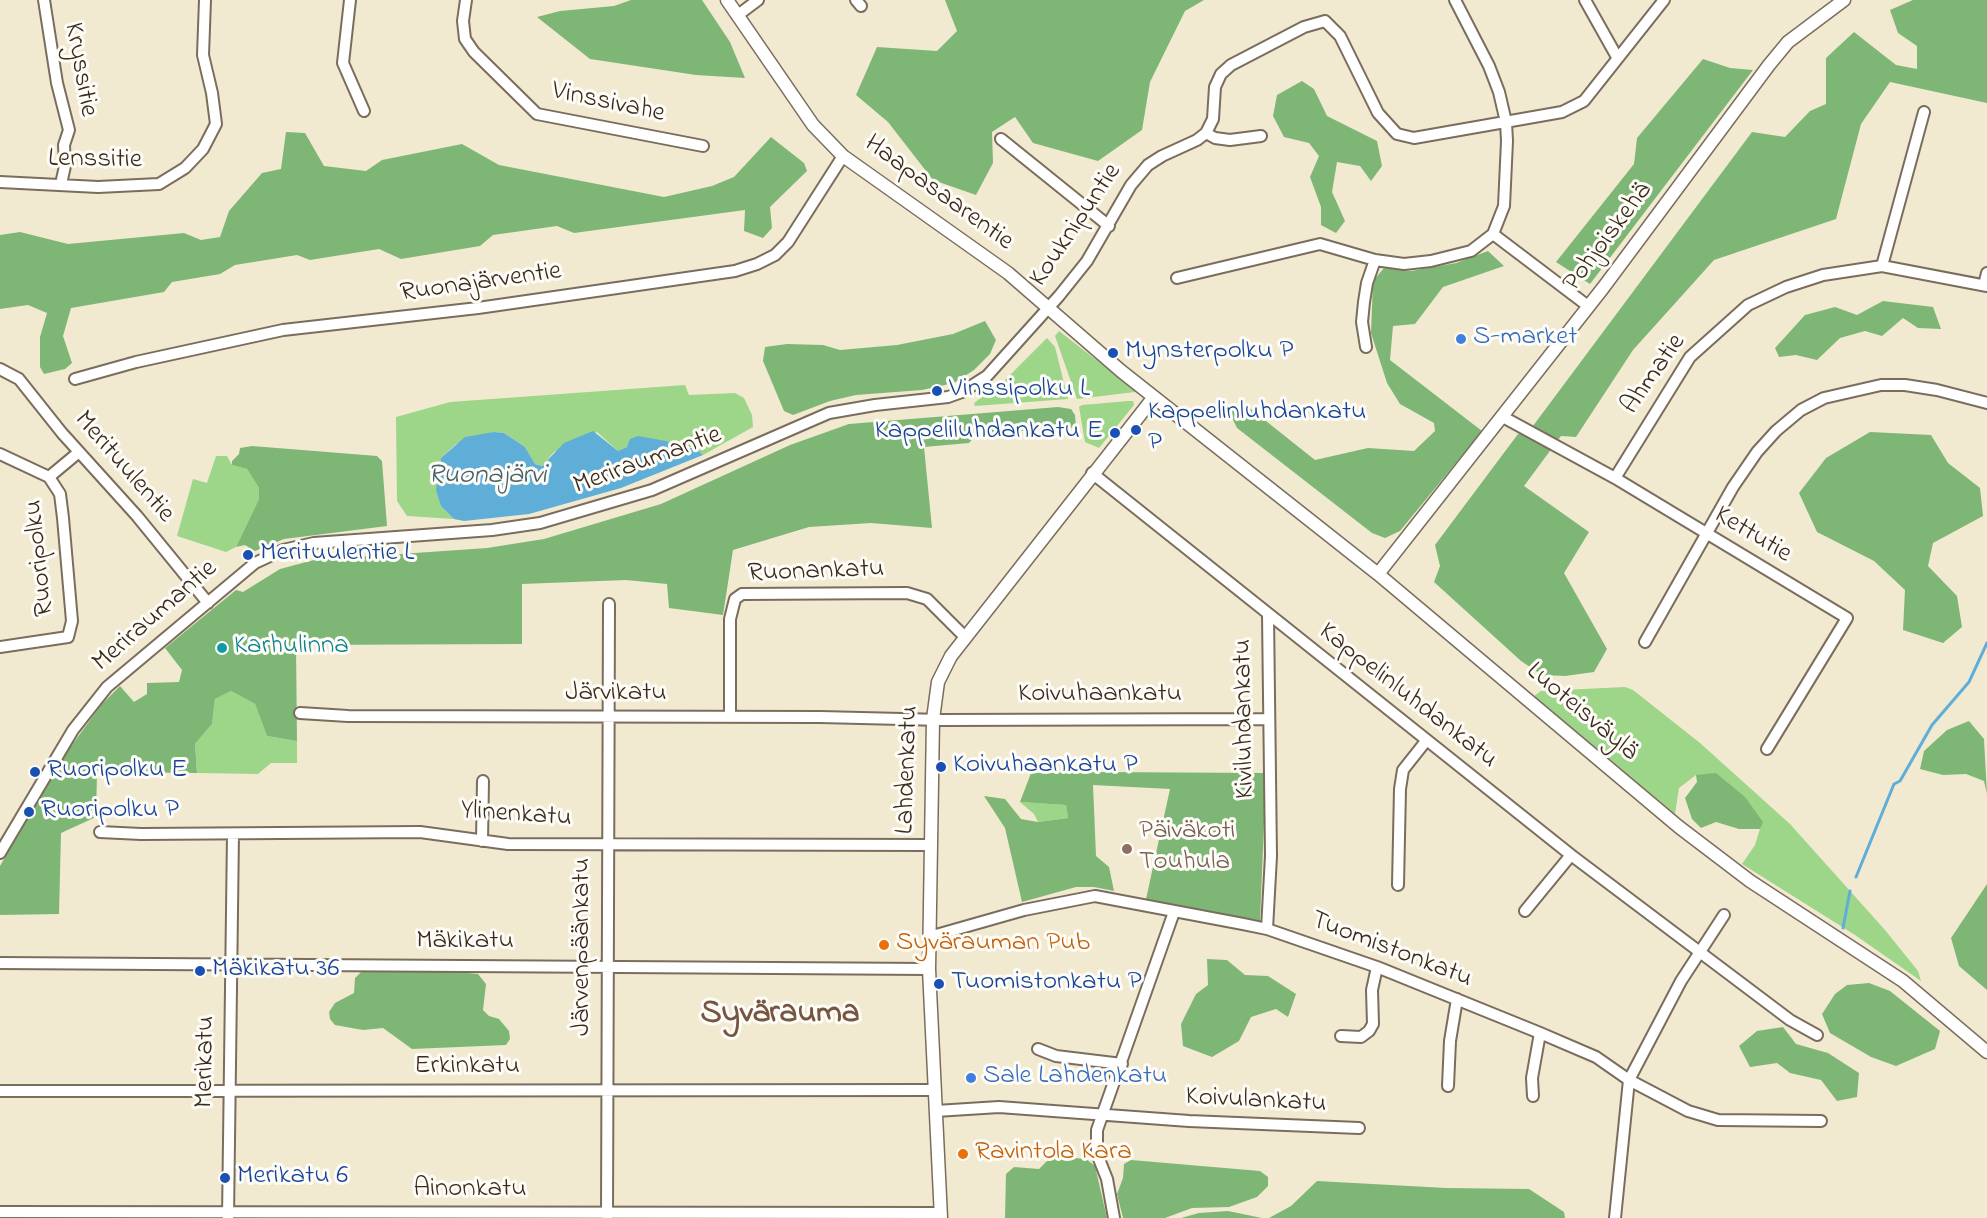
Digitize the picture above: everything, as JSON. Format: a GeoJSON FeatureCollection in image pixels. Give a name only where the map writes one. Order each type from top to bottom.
{"type":"FeatureCollection","features":[{"type":"Feature","properties":{"kind":"main road","name":"Haapasaarentie"},"geometry":{"type":"LineString","coordinates":[[727,0],[813,125],[843,156],[1008,273],[1154,397]]}},
{"type":"Feature","properties":{"kind":"main road","name":"Pohjoiskehä"},"geometry":{"type":"LineString","coordinates":[[1378,574],[1503,417],[1769,65],[1788,42],[1829,4],[1844,0]]}},
{"type":"Feature","properties":{"kind":"main road","name":"Lahdenkatu"},"geometry":{"type":"LineString","coordinates":[[941,1216],[929,969],[933,719],[938,682],[947,661],[965,637],[1154,397]]}},
{"type":"Feature","properties":{"kind":"main road","name":"Luoteisväylä"},"geometry":{"type":"LineString","coordinates":[[1154,397],[1378,574],[1687,833],[1750,881],[1903,981],[1987,1052]]}},
{"type":"Feature","properties":{"kind":"street","name":"Kryssitie"},"geometry":{"type":"LineString","coordinates":[[44,0],[57,83],[69,130],[64,145],[65,166],[61,184]]}},
{"type":"Feature","properties":{"kind":"street","name":"Lenssitie"},"geometry":{"type":"LineString","coordinates":[[0,182],[98,187],[159,184],[185,168],[203,149],[216,124],[213,93],[203,55],[206,0]]}},
{"type":"Feature","properties":{"kind":"street"},"geometry":{"type":"LineString","coordinates":[[350,0],[343,63],[364,111]]}},
{"type":"Feature","properties":{"kind":"street","name":"Vinssivahe"},"geometry":{"type":"LineString","coordinates":[[466,0],[463,21],[465,39],[474,52],[537,114],[703,146]]}},
{"type":"Feature","properties":{"kind":"street"},"geometry":{"type":"LineString","coordinates":[[738,15],[758,0]]}},
{"type":"Feature","properties":{"kind":"street"},"geometry":{"type":"LineString","coordinates":[[1177,278],[1320,244],[1375,260],[1404,264],[1457,256],[1483,244],[1493,234],[1504,206],[1506,122],[1499,92],[1489,66],[1455,0]]}},
{"type":"Feature","properties":{"kind":"street"},"geometry":{"type":"LineString","coordinates":[[1584,0],[1617,57]]}},
{"type":"Feature","properties":{"kind":"street"},"geometry":{"type":"LineString","coordinates":[[1262,136],[1230,140],[1215,138],[1206,133],[1213,119],[1215,87],[1221,74],[1231,65],[1304,27],[1325,21],[1340,36],[1378,112],[1396,134],[1414,138],[1547,116],[1574,108],[1595,89],[1617,57],[1664,0]]}},
{"type":"Feature","properties":{"kind":"street"},"geometry":{"type":"LineString","coordinates":[[1882,266],[1924,112]]}},
{"type":"Feature","properties":{"kind":"street","name":"Kouknipuntie"},"geometry":{"type":"LineString","coordinates":[[1048,309],[1087,261],[1131,185],[1143,170],[1162,156],[1197,140],[1206,133]]}},
{"type":"Feature","properties":{"kind":"street"},"geometry":{"type":"LineString","coordinates":[[1001,138],[1108,226]]}},
{"type":"Feature","properties":{"kind":"street","name":"Ruonajärventie"},"geometry":{"type":"LineString","coordinates":[[75,379],[136,362],[283,330],[489,306],[735,271],[766,260],[788,242],[843,156]]}},
{"type":"Feature","properties":{"kind":"street"},"geometry":{"type":"LineString","coordinates":[[1493,234],[1588,306]]}},
{"type":"Feature","properties":{"kind":"street"},"geometry":{"type":"LineString","coordinates":[[1366,347],[1362,322],[1364,302],[1367,283],[1375,260]]}},
{"type":"Feature","properties":{"kind":"street","name":"Ahmatie"},"geometry":{"type":"LineString","coordinates":[[1615,477],[1690,357],[1748,305],[1786,287],[1823,275],[1882,266],[1985,286]]}},
{"type":"Feature","properties":{"kind":"street"},"geometry":{"type":"LineString","coordinates":[[1985,286],[1987,273]]}},
{"type":"Feature","properties":{"kind":"street","name":"Meriraumantie"},"geometry":{"type":"LineString","coordinates":[[0,853],[53,761],[96,701],[117,678],[255,563],[283,550],[314,543],[357,538],[464,532],[540,523],[652,490],[829,413],[867,406],[948,397],[962,392],[987,376],[1048,309]]}},
{"type":"Feature","properties":{"kind":"street","name":"Merituulentie"},"geometry":{"type":"LineString","coordinates":[[0,369],[19,379],[79,452],[137,516],[208,603]]}},
{"type":"Feature","properties":{"kind":"street"},"geometry":{"type":"LineString","coordinates":[[1645,642],[1757,452],[1776,431],[1801,410],[1824,398],[1855,389],[1905,385],[1987,403]]}},
{"type":"Feature","properties":{"kind":"street","name":"Kettutie"},"geometry":{"type":"LineString","coordinates":[[1503,417],[1615,477],[1706,535],[1847,618],[1767,749]]}},
{"type":"Feature","properties":{"kind":"street"},"geometry":{"type":"LineString","coordinates":[[0,454],[49,477],[79,452]]}},
{"type":"Feature","properties":{"kind":"street","name":"Kappelinluhdankatu"},"geometry":{"type":"LineString","coordinates":[[1092,473],[1571,855],[1790,1020],[1816,1035]]}},
{"type":"Feature","properties":{"kind":"street","name":"Ruoripolku"},"geometry":{"type":"LineString","coordinates":[[0,647],[68,637],[72,621],[63,518],[60,494],[49,477]]}},
{"type":"Feature","properties":{"kind":"street","name":"Ruonankatu"},"geometry":{"type":"LineString","coordinates":[[730,717],[730,619],[735,598],[742,594],[913,594],[932,603],[965,637]]}},
{"type":"Feature","properties":{"kind":"street","name":"Järvenpäänkatu"},"geometry":{"type":"LineString","coordinates":[[607,1216],[606,843],[609,604]]}},
{"type":"Feature","properties":{"kind":"street","name":"Kiviluhdankatu"},"geometry":{"type":"LineString","coordinates":[[1267,929],[1271,856],[1268,615]]}},
{"type":"Feature","properties":{"kind":"street","name":"Järvikatu"},"geometry":{"type":"LineString","coordinates":[[300,713],[348,716],[933,719]]}},
{"type":"Feature","properties":{"kind":"street","name":"Koivuhaankatu"},"geometry":{"type":"LineString","coordinates":[[933,719],[1268,718]]}},
{"type":"Feature","properties":{"kind":"street"},"geometry":{"type":"LineString","coordinates":[[1398,885],[1400,789],[1403,770],[1426,741]]}},
{"type":"Feature","properties":{"kind":"street"},"geometry":{"type":"LineString","coordinates":[[482,841],[483,781]]}},
{"type":"Feature","properties":{"kind":"street","name":"Ylinenkatu"},"geometry":{"type":"LineString","coordinates":[[100,832],[233,834],[275,831],[420,832],[508,844],[930,845]]}},
{"type":"Feature","properties":{"kind":"street","name":"Merikatu"},"geometry":{"type":"LineString","coordinates":[[228,1215],[233,834]]}},
{"type":"Feature","properties":{"kind":"street"},"geometry":{"type":"LineString","coordinates":[[1525,911],[1571,855]]}},
{"type":"Feature","properties":{"kind":"street","name":"Tuomistonkatu"},"geometry":{"type":"LineString","coordinates":[[929,937],[1082,897],[1108,897],[1267,929],[1377,967],[1596,1057],[1629,1080],[1688,1111],[1718,1120],[1821,1121]]}},
{"type":"Feature","properties":{"kind":"street"},"geometry":{"type":"LineString","coordinates":[[1114,1218],[1107,1179],[1097,1154],[1097,1130],[1174,912]]}},
{"type":"Feature","properties":{"kind":"street"},"geometry":{"type":"LineString","coordinates":[[1615,1218],[1629,1080],[1699,951],[1724,915]]}},
{"type":"Feature","properties":{"kind":"street","name":"Mäkikatu"},"geometry":{"type":"LineString","coordinates":[[0,963],[929,969]]}},
{"type":"Feature","properties":{"kind":"street"},"geometry":{"type":"LineString","coordinates":[[1341,1036],[1361,1036],[1369,1031],[1373,1024],[1372,990],[1377,967]]}},
{"type":"Feature","properties":{"kind":"street"},"geometry":{"type":"LineString","coordinates":[[1448,1086],[1450,1041],[1456,999]]}},
{"type":"Feature","properties":{"kind":"street"},"geometry":{"type":"LineString","coordinates":[[1533,1096],[1532,1078],[1540,1033]]}},
{"type":"Feature","properties":{"kind":"street"},"geometry":{"type":"LineString","coordinates":[[1038,1049],[1056,1056],[1122,1064]]}},
{"type":"Feature","properties":{"kind":"street","name":"Erkinkatu"},"geometry":{"type":"LineString","coordinates":[[0,1091],[934,1090]]}},
{"type":"Feature","properties":{"kind":"street","name":"Koivulankatu"},"geometry":{"type":"LineString","coordinates":[[936,1111],[999,1107],[1325,1129],[1359,1128]]}},
{"type":"Feature","properties":{"kind":"street","name":"Ainonkatu"},"geometry":{"type":"LineString","coordinates":[[0,1212],[228,1215],[941,1216]]}},
{"type":"Feature","properties":{"kind":"green space"},"geometry":{"type":"Polygon","coordinates":[[[631,0],[702,0],[730,42],[745,78],[696,75],[590,59],[537,17],[560,11],[614,6],[631,0]]]}},
{"type":"Feature","properties":{"kind":"green space"},"geometry":{"type":"Polygon","coordinates":[[[945,0],[1204,0],[1185,11],[1150,82],[1142,130],[1098,161],[1033,143],[1015,117],[992,132],[993,163],[976,195],[933,180],[888,122],[856,95],[877,47],[937,51],[957,31],[945,0]]]}},
{"type":"Feature","properties":{"kind":"green space"},"geometry":{"type":"Polygon","coordinates":[[[1913,0],[1987,0],[1987,103],[1890,82],[1861,124],[1836,219],[1714,260],[1633,350],[1576,437],[1561,436],[1524,486],[1589,532],[1564,573],[1607,649],[1594,672],[1565,676],[1542,675],[1521,661],[1434,582],[1440,566],[1435,545],[1518,434],[1527,434],[1752,132],[1785,137],[1810,111],[1826,104],[1826,58],[1854,32],[1896,65],[1917,69],[1917,46],[1898,33],[1890,10],[1913,0]]]}},
{"type":"Feature","properties":{"kind":"green space"},"geometry":{"type":"Polygon","coordinates":[[[1703,59],[1730,68],[1753,70],[1590,284],[1556,262],[1634,164],[1637,138],[1703,59]]]}},
{"type":"Feature","properties":{"kind":"green space"},"geometry":{"type":"Polygon","coordinates":[[[1302,81],[1314,89],[1327,116],[1377,141],[1382,166],[1371,181],[1360,166],[1337,162],[1332,192],[1345,221],[1336,233],[1321,225],[1321,207],[1310,177],[1319,156],[1309,143],[1284,137],[1273,116],[1277,95],[1302,81]]]}},
{"type":"Feature","properties":{"kind":"green space"},"geometry":{"type":"Polygon","coordinates":[[[286,132],[305,133],[324,166],[366,171],[382,160],[462,144],[499,165],[664,197],[712,186],[734,177],[771,137],[804,163],[807,171],[770,207],[772,228],[763,238],[744,231],[745,210],[574,233],[557,226],[493,235],[480,246],[401,259],[379,249],[310,260],[297,255],[235,265],[220,274],[172,282],[164,292],[71,308],[63,336],[72,363],[65,369],[44,374],[40,367],[40,337],[47,313],[28,305],[0,309],[0,235],[20,232],[68,244],[184,233],[201,240],[220,237],[229,211],[262,173],[281,169],[286,132]]]}},
{"type":"Feature","properties":{"kind":"green space"},"geometry":{"type":"Polygon","coordinates":[[[1488,251],[1504,266],[1443,287],[1415,324],[1393,326],[1390,360],[1482,431],[1400,531],[1385,538],[1372,533],[1237,428],[1228,410],[1242,402],[1315,460],[1368,448],[1414,451],[1435,431],[1434,423],[1400,404],[1387,383],[1371,333],[1373,281],[1384,268],[1411,271],[1456,263],[1488,251]]]}},
{"type":"Feature","properties":{"kind":"green space"},"geometry":{"type":"Polygon","coordinates":[[[1883,301],[1933,307],[1941,329],[1918,328],[1903,318],[1882,336],[1865,331],[1840,338],[1817,360],[1796,355],[1779,357],[1775,348],[1805,315],[1835,307],[1857,315],[1883,301]]]}},
{"type":"Feature","properties":{"kind":"green space"},"geometry":{"type":"Polygon","coordinates":[[[985,321],[996,340],[990,354],[974,370],[954,383],[922,390],[856,395],[830,401],[793,415],[784,411],[763,361],[765,347],[787,344],[823,345],[840,350],[897,345],[953,334],[985,321]]]}},
{"type":"Feature","properties":{"kind":"green space"},"geometry":{"type":"Polygon","coordinates":[[[1059,331],[1135,392],[1077,399],[1055,336],[1059,331]]]}},
{"type":"Feature","properties":{"kind":"green space"},"geometry":{"type":"Polygon","coordinates":[[[1047,338],[1055,347],[1068,399],[975,406],[974,403],[1002,383],[1047,338]]]}},
{"type":"Feature","properties":{"kind":"green space"},"geometry":{"type":"Polygon","coordinates":[[[685,385],[689,395],[735,393],[744,398],[752,415],[753,427],[703,455],[696,448],[675,445],[627,447],[618,451],[597,432],[554,452],[542,466],[535,464],[525,447],[504,433],[494,432],[456,444],[441,458],[438,476],[441,506],[454,519],[407,516],[397,501],[396,417],[450,402],[685,385]]]}},
{"type":"Feature","properties":{"kind":"green space"},"geometry":{"type":"Polygon","coordinates":[[[1133,401],[1134,405],[1099,448],[1085,442],[1079,407],[1133,401]]]}},
{"type":"Feature","properties":{"kind":"green space"},"geometry":{"type":"Polygon","coordinates":[[[1058,407],[1071,409],[1075,415],[1076,427],[977,434],[969,443],[924,447],[932,528],[871,523],[809,527],[733,550],[723,615],[669,608],[667,584],[626,580],[522,584],[522,644],[296,645],[297,741],[267,736],[255,704],[231,691],[215,699],[212,724],[195,744],[197,773],[97,772],[96,817],[61,833],[59,914],[0,915],[0,866],[60,761],[102,704],[120,686],[134,702],[147,694],[147,683],[179,682],[182,670],[165,648],[236,590],[243,592],[280,569],[314,560],[487,548],[544,539],[661,504],[790,445],[849,424],[1058,407]]]}},
{"type":"Feature","properties":{"kind":"green space"},"geometry":{"type":"Polygon","coordinates":[[[1870,432],[1931,435],[1948,463],[1980,488],[1983,516],[1933,543],[1928,566],[1957,596],[1962,627],[1943,643],[1903,630],[1905,590],[1874,561],[1817,532],[1799,493],[1826,458],[1870,432]]]}},
{"type":"Feature","properties":{"kind":"green space"},"geometry":{"type":"Polygon","coordinates":[[[252,446],[377,456],[382,461],[387,526],[284,539],[255,551],[245,545],[236,547],[259,499],[259,488],[247,469],[232,465],[232,461],[239,454],[240,448],[252,446]]]}},
{"type":"Feature","properties":{"kind":"green space"},"geometry":{"type":"Polygon","coordinates":[[[216,456],[227,456],[232,465],[247,469],[259,488],[259,499],[236,547],[226,552],[177,536],[193,479],[207,483],[216,456]]]}},
{"type":"Feature","properties":{"kind":"green space"},"geometry":{"type":"Polygon","coordinates":[[[1625,687],[1633,690],[1700,743],[1790,824],[1885,930],[1918,971],[1921,981],[1855,935],[1742,864],[1755,845],[1762,822],[1696,775],[1679,788],[1675,814],[1534,696],[1541,691],[1625,687]]]}},
{"type":"Feature","properties":{"kind":"green space"},"geometry":{"type":"Polygon","coordinates":[[[231,691],[255,704],[267,736],[297,741],[297,763],[271,763],[258,774],[197,773],[195,744],[212,724],[215,699],[231,691]]]}},
{"type":"Feature","properties":{"kind":"green space"},"geometry":{"type":"Polygon","coordinates":[[[1969,721],[1984,739],[1987,794],[1984,781],[1966,774],[1943,775],[1920,769],[1924,751],[1947,730],[1969,721]]]}},
{"type":"Feature","properties":{"kind":"green space"},"geometry":{"type":"Polygon","coordinates":[[[1031,773],[1266,773],[1260,922],[1146,899],[1170,789],[1093,785],[1096,856],[1109,867],[1114,891],[1094,887],[1076,887],[1022,902],[1005,828],[984,796],[1005,799],[1021,819],[1038,822],[1068,818],[1066,805],[1020,802],[1031,773]]]}},
{"type":"Feature","properties":{"kind":"green space"},"geometry":{"type":"Polygon","coordinates":[[[1716,773],[1745,797],[1763,822],[1760,829],[1739,829],[1716,822],[1701,828],[1692,819],[1685,798],[1697,782],[1696,775],[1716,773]]]}},
{"type":"Feature","properties":{"kind":"green space"},"geometry":{"type":"Polygon","coordinates":[[[1020,802],[1066,805],[1068,818],[1038,822],[1034,814],[1020,802]]]}},
{"type":"Feature","properties":{"kind":"green space"},"geometry":{"type":"Polygon","coordinates":[[[1987,884],[1987,990],[1959,966],[1951,938],[1987,884]]]}},
{"type":"Feature","properties":{"kind":"green space"},"geometry":{"type":"Polygon","coordinates":[[[1207,959],[1227,960],[1245,975],[1268,976],[1296,994],[1288,1017],[1276,1009],[1251,1017],[1239,1041],[1212,1057],[1183,1046],[1181,1024],[1196,994],[1208,985],[1207,959]]]}},
{"type":"Feature","properties":{"kind":"green space"},"geometry":{"type":"Polygon","coordinates":[[[448,971],[478,974],[486,984],[483,1010],[489,1016],[499,1019],[509,1031],[510,1039],[506,1045],[412,1049],[383,1028],[363,1030],[335,1025],[330,1019],[329,1012],[335,1003],[354,993],[355,978],[361,972],[448,971]]]}},
{"type":"Feature","properties":{"kind":"green space"},"geometry":{"type":"Polygon","coordinates":[[[1869,983],[1890,991],[1940,1031],[1935,1049],[1896,1066],[1871,1057],[1830,1033],[1822,1014],[1835,994],[1847,985],[1869,983]]]}},
{"type":"Feature","properties":{"kind":"green space"},"geometry":{"type":"Polygon","coordinates":[[[1783,1027],[1796,1044],[1828,1053],[1859,1073],[1857,1097],[1837,1101],[1821,1080],[1790,1073],[1777,1063],[1750,1067],[1739,1046],[1757,1031],[1783,1027]]]}},
{"type":"Feature","properties":{"kind":"green space"},"geometry":{"type":"Polygon","coordinates":[[[1052,1156],[1086,1159],[1095,1166],[1107,1218],[1005,1218],[1006,1174],[1014,1167],[1039,1169],[1052,1156]]]}},
{"type":"Feature","properties":{"kind":"green space"},"geometry":{"type":"Polygon","coordinates":[[[1131,1160],[1260,1171],[1268,1177],[1268,1186],[1257,1197],[1229,1207],[1192,1208],[1165,1218],[1123,1218],[1117,1194],[1123,1178],[1124,1164],[1131,1160]]]}},
{"type":"Feature","properties":{"kind":"green space"},"geometry":{"type":"Polygon","coordinates":[[[1317,1181],[1446,1188],[1529,1189],[1564,1212],[1565,1218],[1269,1218],[1291,1206],[1317,1181]]]}},
{"type":"Feature","properties":{"kind":"green space"},"geometry":{"type":"Polygon","coordinates":[[[1228,1211],[1262,1218],[1181,1218],[1199,1213],[1228,1211]]]}},
{"type":"Feature","properties":{"kind":"water","name":"Ruonajärvi"},"geometry":{"type":"Polygon","coordinates":[[[593,431],[618,451],[627,447],[630,439],[638,436],[666,441],[683,448],[696,448],[703,455],[621,488],[529,514],[464,521],[454,519],[441,506],[436,490],[441,458],[465,437],[494,432],[504,433],[525,447],[535,464],[542,466],[564,443],[593,431]]]}},
{"type":"Feature","properties":{"kind":"waterway"},"geometry":{"type":"LineString","coordinates":[[1856,877],[1894,784],[1900,781],[1932,725],[1969,682],[1987,643]]}},
{"type":"Feature","properties":{"kind":"waterway"},"geometry":{"type":"LineString","coordinates":[[1843,928],[1850,891]]}},
{"type":"Feature","properties":{"kind":"place","name":"S-market"},"geometry":{"type":"Point","coordinates":[1461,339]}},
{"type":"Feature","properties":{"kind":"place","name":"Mynsterpolku P"},"geometry":{"type":"Point","coordinates":[1113,353]}},
{"type":"Feature","properties":{"kind":"place","name":"Vinssipolku L"},"geometry":{"type":"Point","coordinates":[937,391]}},
{"type":"Feature","properties":{"kind":"place","name":"Kappelinluhdankatu P"},"geometry":{"type":"Point","coordinates":[1136,430]}},
{"type":"Feature","properties":{"kind":"place","name":"Kappeliluhdankatu E"},"geometry":{"type":"Point","coordinates":[1115,433]}},
{"type":"Feature","properties":{"kind":"place","name":"Merituulentie L"},"geometry":{"type":"Point","coordinates":[248,555]}},
{"type":"Feature","properties":{"kind":"place","name":"Karhulinna"},"geometry":{"type":"Point","coordinates":[222,648]}},
{"type":"Feature","properties":{"kind":"place","name":"Koivuhaankatu P"},"geometry":{"type":"Point","coordinates":[941,767]}},
{"type":"Feature","properties":{"kind":"place","name":"Ruoripolku E"},"geometry":{"type":"Point","coordinates":[35,772]}},
{"type":"Feature","properties":{"kind":"place","name":"Ruoripolku P"},"geometry":{"type":"Point","coordinates":[29,812]}},
{"type":"Feature","properties":{"kind":"place","name":"Päiväkoti Touhula"},"geometry":{"type":"Point","coordinates":[1127,849]}},
{"type":"Feature","properties":{"kind":"place","name":"Syvärauman Pub"},"geometry":{"type":"Point","coordinates":[884,945]}},
{"type":"Feature","properties":{"kind":"place","name":"Mäkikatu 36"},"geometry":{"type":"Point","coordinates":[200,971]}},
{"type":"Feature","properties":{"kind":"place","name":"Tuomistonkatu P"},"geometry":{"type":"Point","coordinates":[939,984]}},
{"type":"Feature","properties":{"kind":"place","name":"Sale Lahdenkatu"},"geometry":{"type":"Point","coordinates":[971,1078]}},
{"type":"Feature","properties":{"kind":"place","name":"Ravintola Kara"},"geometry":{"type":"Point","coordinates":[963,1154]}},
{"type":"Feature","properties":{"kind":"place","name":"Merikatu 6"},"geometry":{"type":"Point","coordinates":[225,1178]}},
{"type":"Feature","properties":{"kind":"district","name":"Syvärauma"},"geometry":{"type":"Point","coordinates":[780,1016]}}]}
